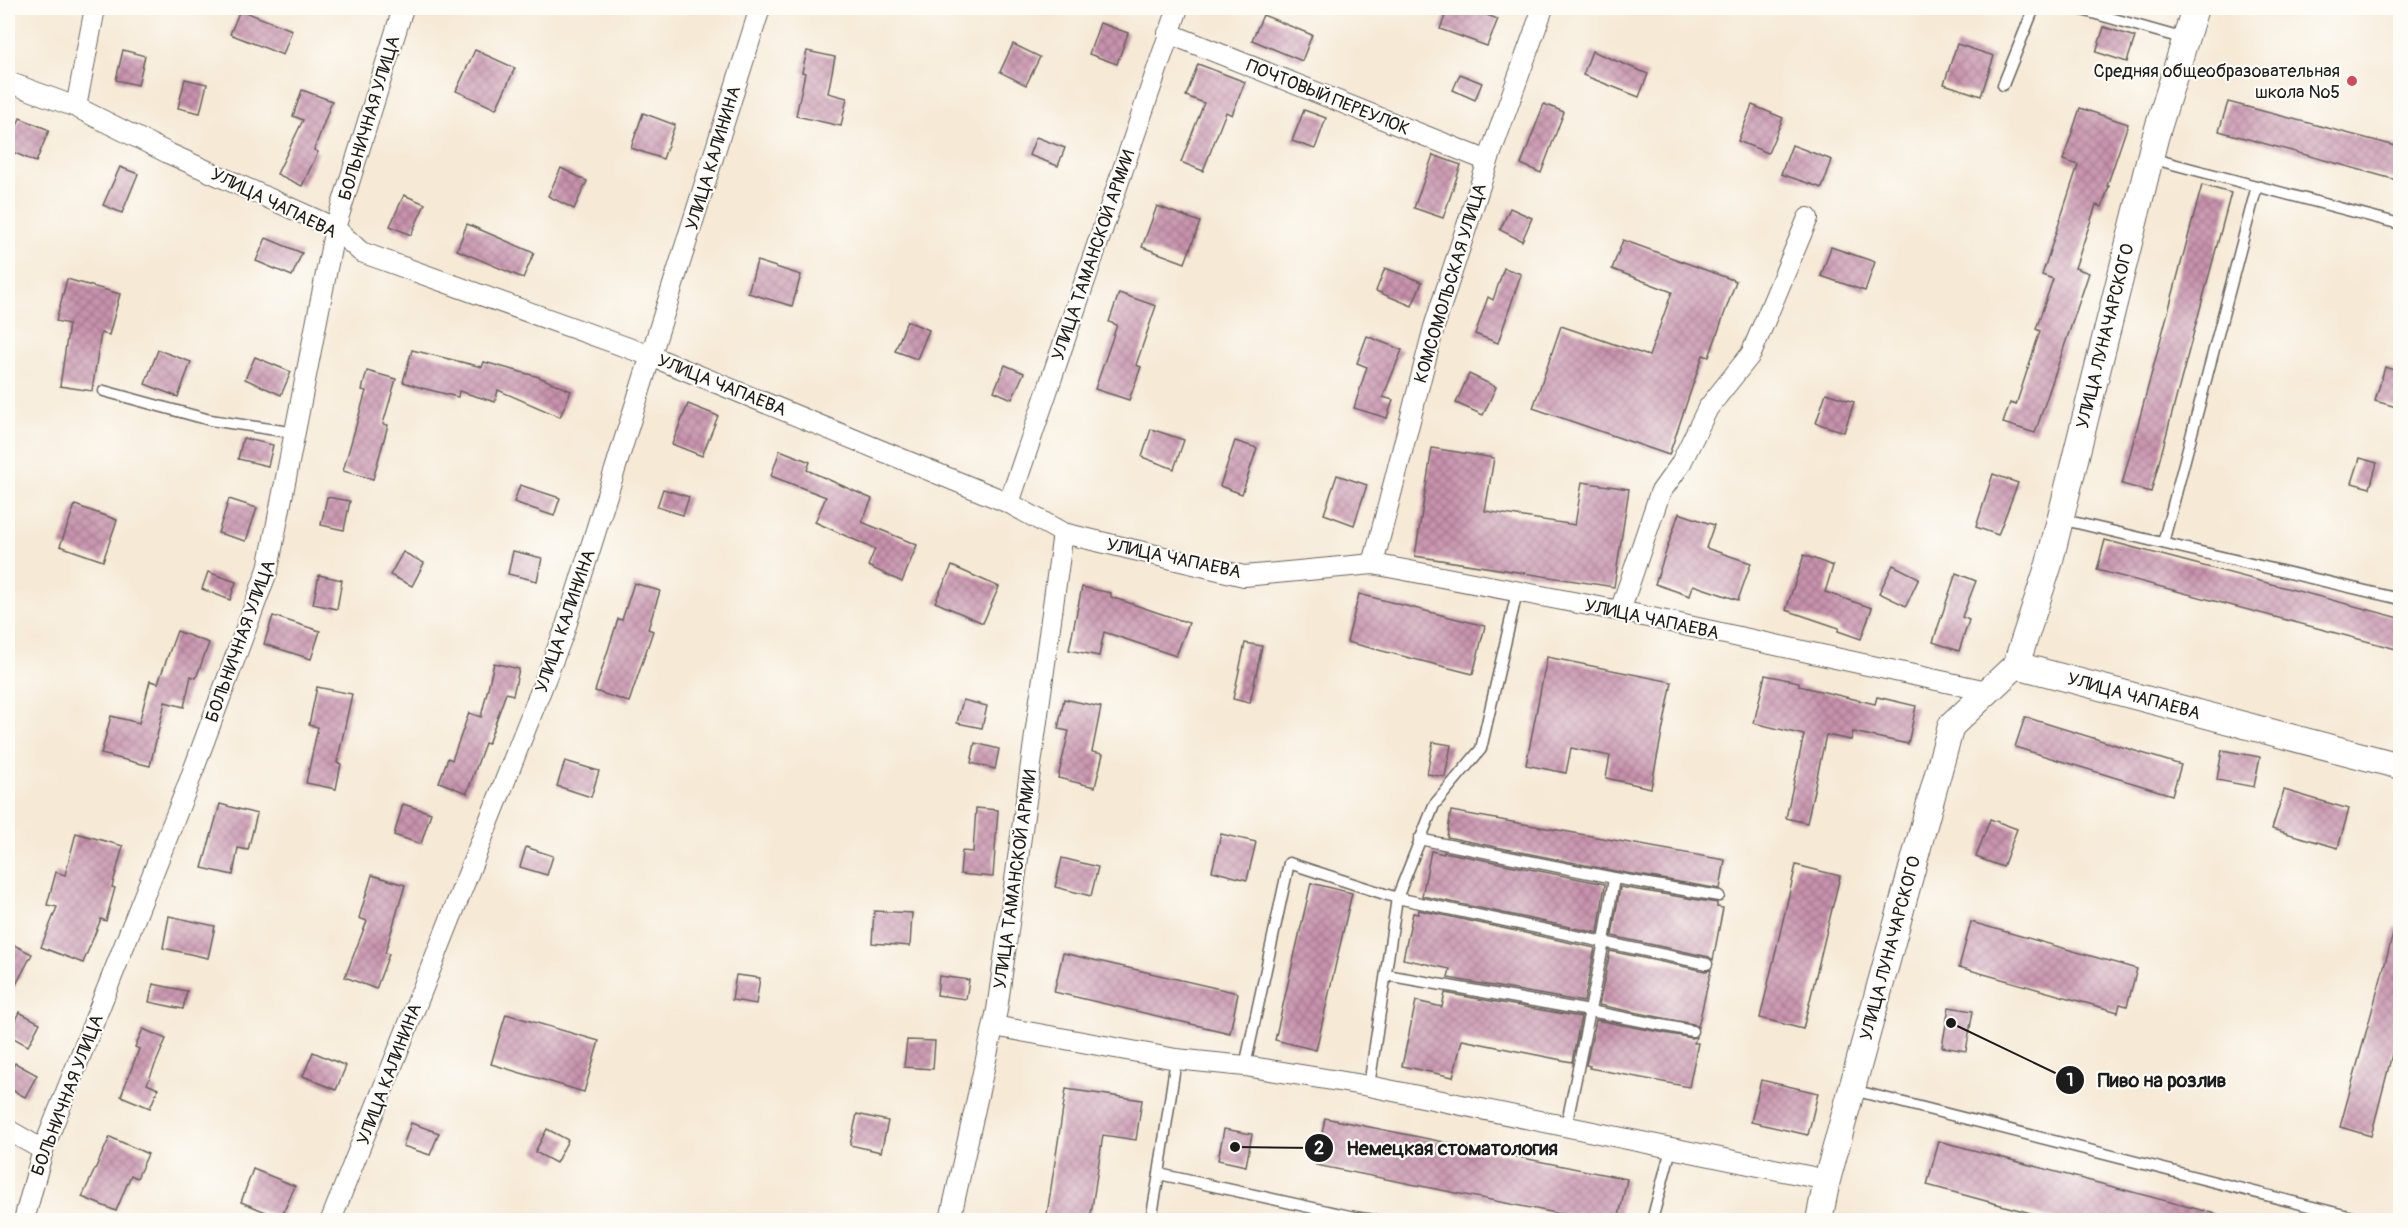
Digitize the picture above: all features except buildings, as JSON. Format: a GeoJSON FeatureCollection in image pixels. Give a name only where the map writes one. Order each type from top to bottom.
{"type":"FeatureCollection","features":[{"type":"Feature","properties":{"kind":"street"},"geometry":{"type":"LineString","coordinates":[[76,107],[95,8]]}},
{"type":"Feature","properties":{"kind":"street","name":"БОЛЬНИЧНАЯ УЛИЦА"},"geometry":{"type":"LineString","coordinates":[[24,1221],[43,1150],[186,790],[268,569],[335,228],[403,8]]}},
{"type":"Feature","properties":{"kind":"street","name":"УЛИЦА КАЛИНИНА"},"geometry":{"type":"LineString","coordinates":[[331,1221],[564,632],[760,8]]}},
{"type":"Feature","properties":{"kind":"street","name":"УЛИЦА ТАМАНСКОЙ АРМИИ"},"geometry":{"type":"LineString","coordinates":[[1009,503],[1178,8]]}},
{"type":"Feature","properties":{"kind":"street","name":"КОМСОМОЛЬСКАЯ УЛИЦА"},"geometry":{"type":"LineString","coordinates":[[1373,564],[1434,327],[1488,161],[1543,8]]}},
{"type":"Feature","properties":{"kind":"street","name":"УЛИЦА ЛУНАЧАРСКОГО"},"geometry":{"type":"LineString","coordinates":[[2016,665],[2049,564],[2150,158],[2195,8]]}},
{"type":"Feature","properties":{"kind":"street","name":"ПОЧТОВЫЙ ПЕРЕУЛОК"},"geometry":{"type":"LineString","coordinates":[[1168,33],[1488,161]]}},
{"type":"Feature","properties":{"kind":"street","name":"УЛИЦА ЧАПАЕВА"},"geometry":{"type":"LineString","coordinates":[[8,82],[76,107],[170,154],[335,228],[361,252],[651,356],[1009,503],[1063,533],[1244,576],[1373,564],[1620,611],[1987,691]]}},
{"type":"Feature","properties":{"kind":"street"},"geometry":{"type":"LineString","coordinates":[[1620,611],[1660,493],[1680,465],[1708,408],[1750,354],[1808,218]]}},
{"type":"Feature","properties":{"kind":"street","name":"УЛИЦА ТАМАНСКОЙ АРМИИ"},"geometry":{"type":"LineString","coordinates":[[950,1221],[994,1026],[1063,533]]}},
{"type":"Feature","properties":{"kind":"street"},"geometry":{"type":"LineString","coordinates":[[1987,691],[2016,665]]}},
{"type":"Feature","properties":{"kind":"street","name":"УЛИЦА ЧАПАЕВА"},"geometry":{"type":"LineString","coordinates":[[2016,665],[2400,766]]}},
{"type":"Feature","properties":{"kind":"street","name":"УЛИЦА ЛУНАЧАРСКОГО"},"geometry":{"type":"LineString","coordinates":[[1819,1221],[1827,1180],[1950,726],[1987,691]]}},
{"type":"Feature","properties":{"kind":"street"},"geometry":{"type":"LineString","coordinates":[[994,1026],[1176,1059],[1245,1066],[1369,1086],[1827,1180]]}},
{"type":"Feature","properties":{"kind":"street"},"geometry":{"type":"LineString","coordinates":[[8,1130],[43,1150]]}},
{"type":"Feature","properties":{"kind":"lane"},"geometry":{"type":"LineString","coordinates":[[2003,85],[2034,8]]}},
{"type":"Feature","properties":{"kind":"lane"},"geometry":{"type":"LineString","coordinates":[[2075,8],[2185,39]]}},
{"type":"Feature","properties":{"kind":"lane"},"geometry":{"type":"LineString","coordinates":[[2150,158],[2400,224]]}},
{"type":"Feature","properties":{"kind":"lane"},"geometry":{"type":"LineString","coordinates":[[2163,543],[2257,186]]}},
{"type":"Feature","properties":{"kind":"lane"},"geometry":{"type":"LineString","coordinates":[[104,391],[210,420],[296,434]]}},
{"type":"Feature","properties":{"kind":"lane"},"geometry":{"type":"LineString","coordinates":[[2060,519],[2400,599]]}},
{"type":"Feature","properties":{"kind":"lane"},"geometry":{"type":"LineString","coordinates":[[1369,1086],[1397,898],[1434,806],[1481,749],[1517,592]]}},
{"type":"Feature","properties":{"kind":"lane"},"geometry":{"type":"LineString","coordinates":[[1419,839],[1614,878],[1719,896]]}},
{"type":"Feature","properties":{"kind":"lane"},"geometry":{"type":"LineString","coordinates":[[1245,1066],[1289,863],[1397,898],[1707,964]]}},
{"type":"Feature","properties":{"kind":"lane"},"geometry":{"type":"LineString","coordinates":[[1566,1127],[1604,942],[1614,878]]}},
{"type":"Feature","properties":{"kind":"lane"},"geometry":{"type":"LineString","coordinates":[[1386,975],[1692,1031]]}},
{"type":"Feature","properties":{"kind":"lane"},"geometry":{"type":"LineString","coordinates":[[1151,1221],[1176,1059]]}},
{"type":"Feature","properties":{"kind":"lane"},"geometry":{"type":"LineString","coordinates":[[1852,1090],[2364,1221]]}},
{"type":"Feature","properties":{"kind":"lane"},"geometry":{"type":"LineString","coordinates":[[1652,1221],[1671,1149]]}},
{"type":"Feature","properties":{"kind":"lane"},"geometry":{"type":"LineString","coordinates":[[1159,1174],[1354,1219],[1374,1221]]}},
{"type":"Feature","properties":{"kind":"place","name":"Средняя общеобразовательная школа №5"},"geometry":{"type":"Point","coordinates":[2352,81]}},
{"type":"Feature","properties":{"kind":"place","name":"Пиво на розлив"},"geometry":{"type":"Point","coordinates":[1951,1023]}},
{"type":"Feature","properties":{"kind":"place","name":"Немецкая стоматология"},"geometry":{"type":"Point","coordinates":[1235,1147]}}]}
